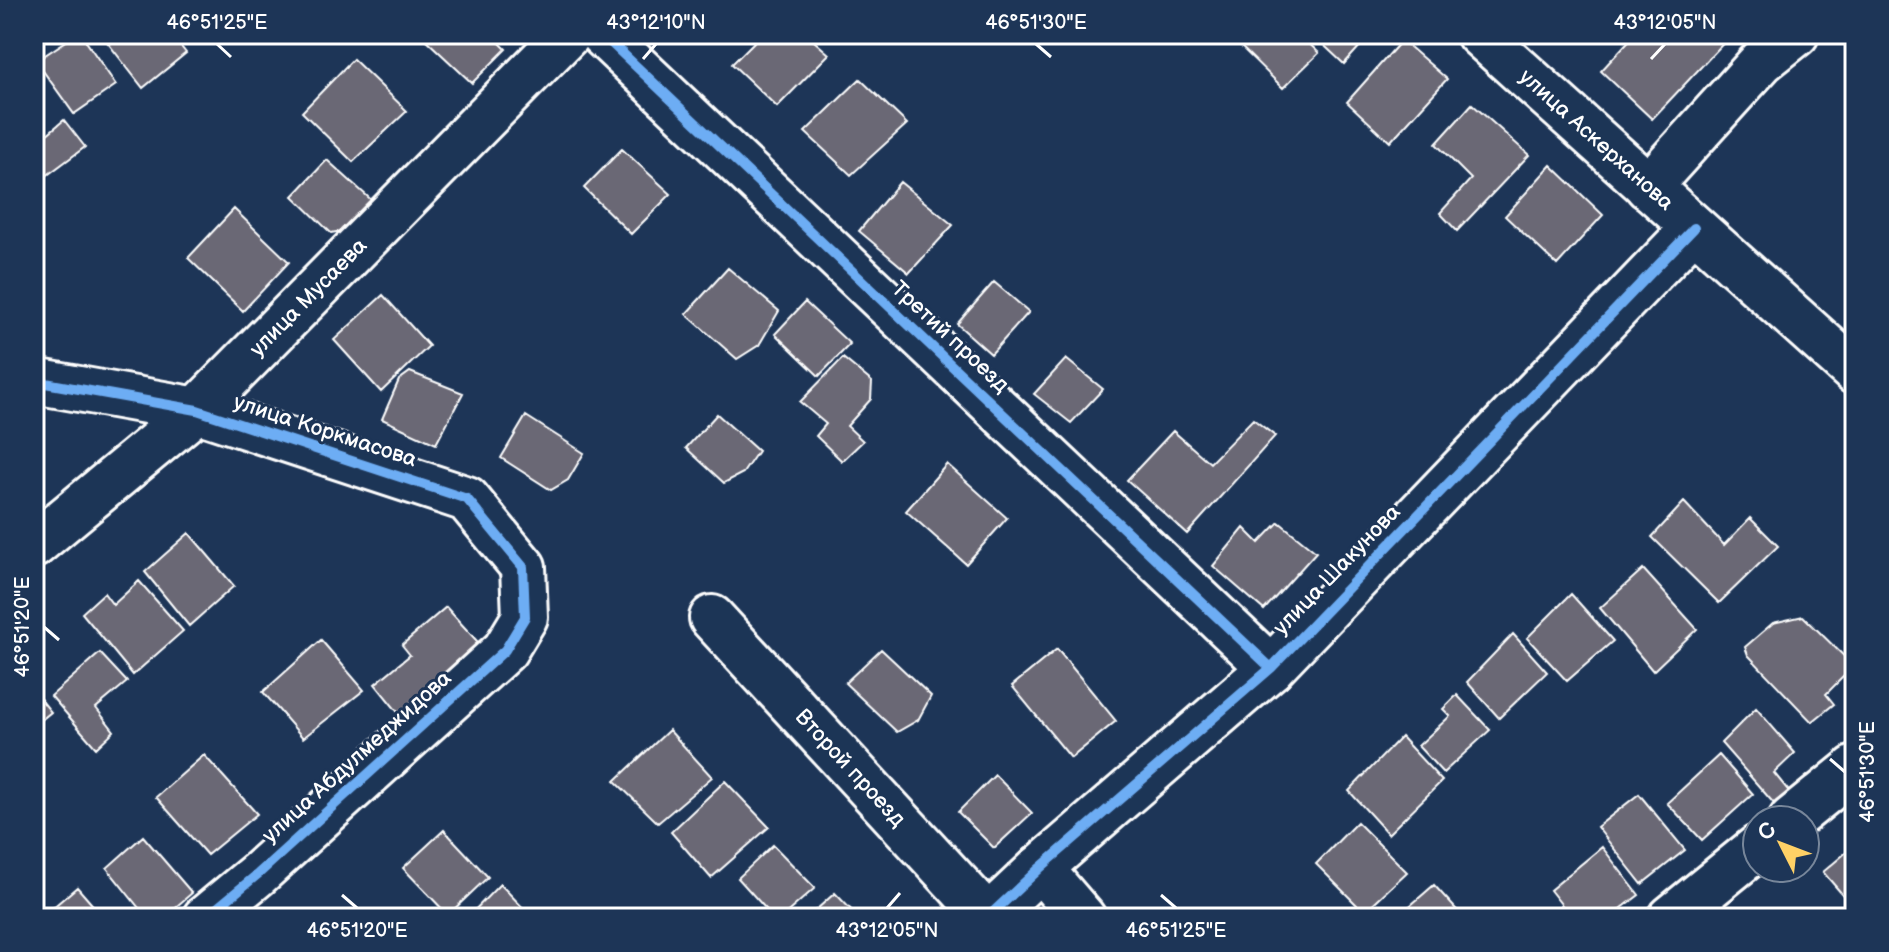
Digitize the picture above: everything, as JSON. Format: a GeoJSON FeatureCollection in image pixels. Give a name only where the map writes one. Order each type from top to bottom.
{"type":"FeatureCollection","features":[{"type":"Feature","properties":{"kind":"street","name":"улица Мусаева"},"geometry":{"type":"LineString","coordinates":[[34,545],[197,410],[568,34]]}},
{"type":"Feature","properties":{"kind":"street","name":"Третий проезд"},"geometry":{"type":"LineString","coordinates":[[602,34],[1271,668]]}},
{"type":"Feature","properties":{"kind":"street","name":"улица Аскерханова"},"geometry":{"type":"LineString","coordinates":[[1479,34],[1855,372]]}},
{"type":"Feature","properties":{"kind":"street"},"geometry":{"type":"LineString","coordinates":[[1648,187],[1762,61],[1796,34]]}},
{"type":"Feature","properties":{"kind":"street","name":"улица Шакунова"},"geometry":{"type":"LineString","coordinates":[[988,918],[1040,868],[1271,668],[1694,228]]}},
{"type":"Feature","properties":{"kind":"street","name":"улица Коркмасова"},"geometry":{"type":"LineString","coordinates":[[34,381],[197,410],[467,499],[523,567],[525,617]]}},
{"type":"Feature","properties":{"kind":"street","name":"улица Абдулмеджидова"},"geometry":{"type":"LineString","coordinates":[[205,918],[258,874],[505,650],[525,617]]}},
{"type":"Feature","properties":{"kind":"street","name":"Второй проезд"},"geometry":{"type":"LineString","coordinates":[[712,618],[988,918]]}},
{"type":"Feature","properties":{"kind":"street"},"geometry":{"type":"LineString","coordinates":[[1811,804],[1855,768]]}},
{"type":"Feature","properties":{"kind":"street"},"geometry":{"type":"LineString","coordinates":[[1671,918],[1741,861]]}},
{"type":"Feature","properties":{"kind":"street"},"geometry":{"type":"LineString","coordinates":[[1040,868],[1083,918]]}},
{"type":"Feature","properties":{"kind":"building"},"geometry":{"type":"Polygon","coordinates":[[[81,34],[116,85],[74,114],[36,61],[81,34]]]}},
{"type":"Feature","properties":{"kind":"building"},"geometry":{"type":"Polygon","coordinates":[[[101,34],[171,34],[186,53],[143,88],[101,34]]]}},
{"type":"Feature","properties":{"kind":"building"},"geometry":{"type":"Polygon","coordinates":[[[429,34],[491,34],[506,49],[472,83],[424,38],[429,34]]]}},
{"type":"Feature","properties":{"kind":"building"},"geometry":{"type":"Polygon","coordinates":[[[762,34],[806,34],[829,54],[777,107],[732,64],[762,34]]]}},
{"type":"Feature","properties":{"kind":"building"},"geometry":{"type":"Polygon","coordinates":[[[1228,34],[1299,34],[1319,53],[1283,88],[1228,34]]]}},
{"type":"Feature","properties":{"kind":"building"},"geometry":{"type":"Polygon","coordinates":[[[1312,34],[1371,34],[1344,64],[1312,34]]]}},
{"type":"Feature","properties":{"kind":"building"},"geometry":{"type":"Polygon","coordinates":[[[1635,34],[1732,34],[1652,119],[1601,71],[1635,34]]]}},
{"type":"Feature","properties":{"kind":"building"},"geometry":{"type":"Polygon","coordinates":[[[1402,40],[1447,79],[1390,142],[1347,102],[1402,40]]]}},
{"type":"Feature","properties":{"kind":"building"},"geometry":{"type":"Polygon","coordinates":[[[353,59],[407,111],[353,162],[302,112],[353,59]]]}},
{"type":"Feature","properties":{"kind":"building"},"geometry":{"type":"Polygon","coordinates":[[[860,79],[907,124],[851,175],[805,132],[860,79]]]}},
{"type":"Feature","properties":{"kind":"building"},"geometry":{"type":"Polygon","coordinates":[[[1472,104],[1529,155],[1457,231],[1440,213],[1471,179],[1436,144],[1472,104]]]}},
{"type":"Feature","properties":{"kind":"building"},"geometry":{"type":"Polygon","coordinates":[[[64,120],[85,147],[34,185],[34,121],[46,135],[64,120]]]}},
{"type":"Feature","properties":{"kind":"building"},"geometry":{"type":"Polygon","coordinates":[[[622,149],[671,194],[631,234],[584,188],[622,149]]]}},
{"type":"Feature","properties":{"kind":"building"},"geometry":{"type":"Polygon","coordinates":[[[327,160],[377,205],[353,229],[331,233],[293,196],[327,160]]]}},
{"type":"Feature","properties":{"kind":"building"},"geometry":{"type":"Polygon","coordinates":[[[1551,165],[1603,215],[1557,265],[1505,216],[1551,165]]]}},
{"type":"Feature","properties":{"kind":"building"},"geometry":{"type":"Polygon","coordinates":[[[900,182],[953,225],[909,273],[859,231],[900,182]]]}},
{"type":"Feature","properties":{"kind":"building"},"geometry":{"type":"Polygon","coordinates":[[[234,209],[289,262],[243,311],[188,258],[234,209]]]}},
{"type":"Feature","properties":{"kind":"building"},"geometry":{"type":"Polygon","coordinates":[[[728,268],[779,311],[759,345],[737,359],[686,314],[728,268]]]}},
{"type":"Feature","properties":{"kind":"building"},"geometry":{"type":"Polygon","coordinates":[[[994,282],[1029,312],[991,354],[957,324],[994,282]]]}},
{"type":"Feature","properties":{"kind":"building"},"geometry":{"type":"Polygon","coordinates":[[[383,295],[429,346],[381,392],[334,340],[383,295]]]}},
{"type":"Feature","properties":{"kind":"building"},"geometry":{"type":"Polygon","coordinates":[[[805,302],[850,344],[819,376],[775,334],[805,302]]]}},
{"type":"Feature","properties":{"kind":"building"},"geometry":{"type":"Polygon","coordinates":[[[843,358],[872,382],[871,399],[847,426],[863,441],[842,461],[816,436],[826,424],[800,402],[843,358]]]}},
{"type":"Feature","properties":{"kind":"building"},"geometry":{"type":"Polygon","coordinates":[[[1066,359],[1103,389],[1071,423],[1034,394],[1066,359]]]}},
{"type":"Feature","properties":{"kind":"building"},"geometry":{"type":"Polygon","coordinates":[[[410,372],[463,393],[436,444],[382,419],[399,380],[410,372]]]}},
{"type":"Feature","properties":{"kind":"building"},"geometry":{"type":"Polygon","coordinates":[[[717,414],[758,451],[743,473],[724,483],[686,448],[717,414]]]}},
{"type":"Feature","properties":{"kind":"building"},"geometry":{"type":"Polygon","coordinates":[[[526,416],[584,453],[568,480],[551,490],[501,458],[526,416]]]}},
{"type":"Feature","properties":{"kind":"building"},"geometry":{"type":"Polygon","coordinates":[[[1253,419],[1275,436],[1187,534],[1127,480],[1173,431],[1210,463],[1253,419]]]}},
{"type":"Feature","properties":{"kind":"building"},"geometry":{"type":"Polygon","coordinates":[[[947,464],[1007,518],[966,564],[906,511],[947,464]]]}},
{"type":"Feature","properties":{"kind":"building"},"geometry":{"type":"Polygon","coordinates":[[[1684,502],[1724,545],[1750,518],[1778,546],[1719,603],[1652,537],[1684,502]]]}},
{"type":"Feature","properties":{"kind":"building"},"geometry":{"type":"Polygon","coordinates":[[[1279,522],[1316,552],[1264,610],[1213,566],[1244,528],[1259,543],[1279,522]]]}},
{"type":"Feature","properties":{"kind":"building"},"geometry":{"type":"Polygon","coordinates":[[[189,533],[234,586],[189,626],[145,572],[189,533]]]}},
{"type":"Feature","properties":{"kind":"building"},"geometry":{"type":"Polygon","coordinates":[[[1643,569],[1697,629],[1653,671],[1600,608],[1643,569]]]}},
{"type":"Feature","properties":{"kind":"building"},"geometry":{"type":"Polygon","coordinates":[[[139,581],[183,631],[133,675],[82,613],[104,593],[113,605],[139,581]]]}},
{"type":"Feature","properties":{"kind":"building"},"geometry":{"type":"Polygon","coordinates":[[[1571,594],[1613,641],[1567,681],[1527,638],[1571,594]]]}},
{"type":"Feature","properties":{"kind":"building"},"geometry":{"type":"Polygon","coordinates":[[[446,607],[486,651],[405,721],[375,684],[410,655],[402,645],[446,607]]]}},
{"type":"Feature","properties":{"kind":"building"},"geometry":{"type":"Polygon","coordinates":[[[1803,616],[1854,666],[1826,694],[1834,704],[1812,722],[1748,655],[1745,647],[1773,623],[1803,616]]]}},
{"type":"Feature","properties":{"kind":"building"},"geometry":{"type":"Polygon","coordinates":[[[1513,634],[1547,672],[1499,718],[1467,682],[1513,634]]]}},
{"type":"Feature","properties":{"kind":"building"},"geometry":{"type":"Polygon","coordinates":[[[321,640],[364,690],[303,738],[263,692],[321,640]]]}},
{"type":"Feature","properties":{"kind":"building"},"geometry":{"type":"Polygon","coordinates":[[[881,649],[931,696],[918,720],[897,732],[845,683],[881,649]]]}},
{"type":"Feature","properties":{"kind":"building"},"geometry":{"type":"Polygon","coordinates":[[[1057,649],[1116,721],[1071,758],[1012,686],[1057,649]]]}},
{"type":"Feature","properties":{"kind":"building"},"geometry":{"type":"Polygon","coordinates":[[[100,653],[127,682],[96,708],[114,731],[96,748],[51,696],[100,653]]]}},
{"type":"Feature","properties":{"kind":"building"},"geometry":{"type":"Polygon","coordinates":[[[34,691],[51,712],[34,726],[34,691]]]}},
{"type":"Feature","properties":{"kind":"building"},"geometry":{"type":"Polygon","coordinates":[[[1457,695],[1490,730],[1443,773],[1418,746],[1450,716],[1443,709],[1457,695]]]}},
{"type":"Feature","properties":{"kind":"building"},"geometry":{"type":"Polygon","coordinates":[[[1756,708],[1795,753],[1774,773],[1792,795],[1781,804],[1774,804],[1721,743],[1756,708]]]}},
{"type":"Feature","properties":{"kind":"building"},"geometry":{"type":"Polygon","coordinates":[[[669,730],[712,777],[658,823],[615,781],[669,730]]]}},
{"type":"Feature","properties":{"kind":"building"},"geometry":{"type":"Polygon","coordinates":[[[1401,737],[1442,781],[1388,834],[1349,791],[1401,737]]]}},
{"type":"Feature","properties":{"kind":"building"},"geometry":{"type":"Polygon","coordinates":[[[204,755],[257,814],[207,855],[156,797],[204,755]]]}},
{"type":"Feature","properties":{"kind":"building"},"geometry":{"type":"Polygon","coordinates":[[[1719,755],[1753,794],[1702,840],[1667,803],[1719,755]]]}},
{"type":"Feature","properties":{"kind":"building"},"geometry":{"type":"Polygon","coordinates":[[[995,775],[1032,813],[994,848],[958,812],[995,775]]]}},
{"type":"Feature","properties":{"kind":"building"},"geometry":{"type":"Polygon","coordinates":[[[725,781],[769,827],[711,878],[671,832],[725,781]]]}},
{"type":"Feature","properties":{"kind":"building"},"geometry":{"type":"Polygon","coordinates":[[[1639,794],[1685,850],[1642,884],[1597,827],[1639,794]]]}},
{"type":"Feature","properties":{"kind":"building"},"geometry":{"type":"Polygon","coordinates":[[[1357,822],[1407,872],[1364,912],[1316,864],[1357,822]]]}},
{"type":"Feature","properties":{"kind":"building"},"geometry":{"type":"Polygon","coordinates":[[[444,830],[488,877],[448,915],[403,868],[444,830]]]}},
{"type":"Feature","properties":{"kind":"building"},"geometry":{"type":"Polygon","coordinates":[[[143,836],[192,893],[163,918],[147,918],[107,868],[143,836]]]}},
{"type":"Feature","properties":{"kind":"building"},"geometry":{"type":"Polygon","coordinates":[[[773,845],[815,888],[781,918],[774,918],[738,878],[773,845]]]}},
{"type":"Feature","properties":{"kind":"building"},"geometry":{"type":"Polygon","coordinates":[[[1855,845],[1855,909],[1823,872],[1855,845]]]}},
{"type":"Feature","properties":{"kind":"building"},"geometry":{"type":"Polygon","coordinates":[[[1602,847],[1639,895],[1609,918],[1572,918],[1550,890],[1602,847]]]}},
{"type":"Feature","properties":{"kind":"building"},"geometry":{"type":"Polygon","coordinates":[[[500,884],[533,918],[467,918],[500,884]]]}},
{"type":"Feature","properties":{"kind":"building"},"geometry":{"type":"Polygon","coordinates":[[[1434,885],[1464,918],[1396,918],[1434,885]]]}},
{"type":"Feature","properties":{"kind":"building"},"geometry":{"type":"Polygon","coordinates":[[[77,887],[104,918],[47,918],[44,915],[77,887]]]}},
{"type":"Feature","properties":{"kind":"building"},"geometry":{"type":"Polygon","coordinates":[[[835,893],[859,918],[807,918],[835,893]]]}},
{"type":"Feature","properties":{"kind":"cycle path"},"geometry":{"type":"LineString","coordinates":[[602,34],[1271,668]]}},
{"type":"Feature","properties":{"kind":"cycle path"},"geometry":{"type":"LineString","coordinates":[[987,918],[1040,868],[1271,668],[1694,228]]}},
{"type":"Feature","properties":{"kind":"cycle path"},"geometry":{"type":"LineString","coordinates":[[34,381],[197,410],[467,499],[523,567],[525,617],[505,650],[258,874],[205,918]]}}]}
